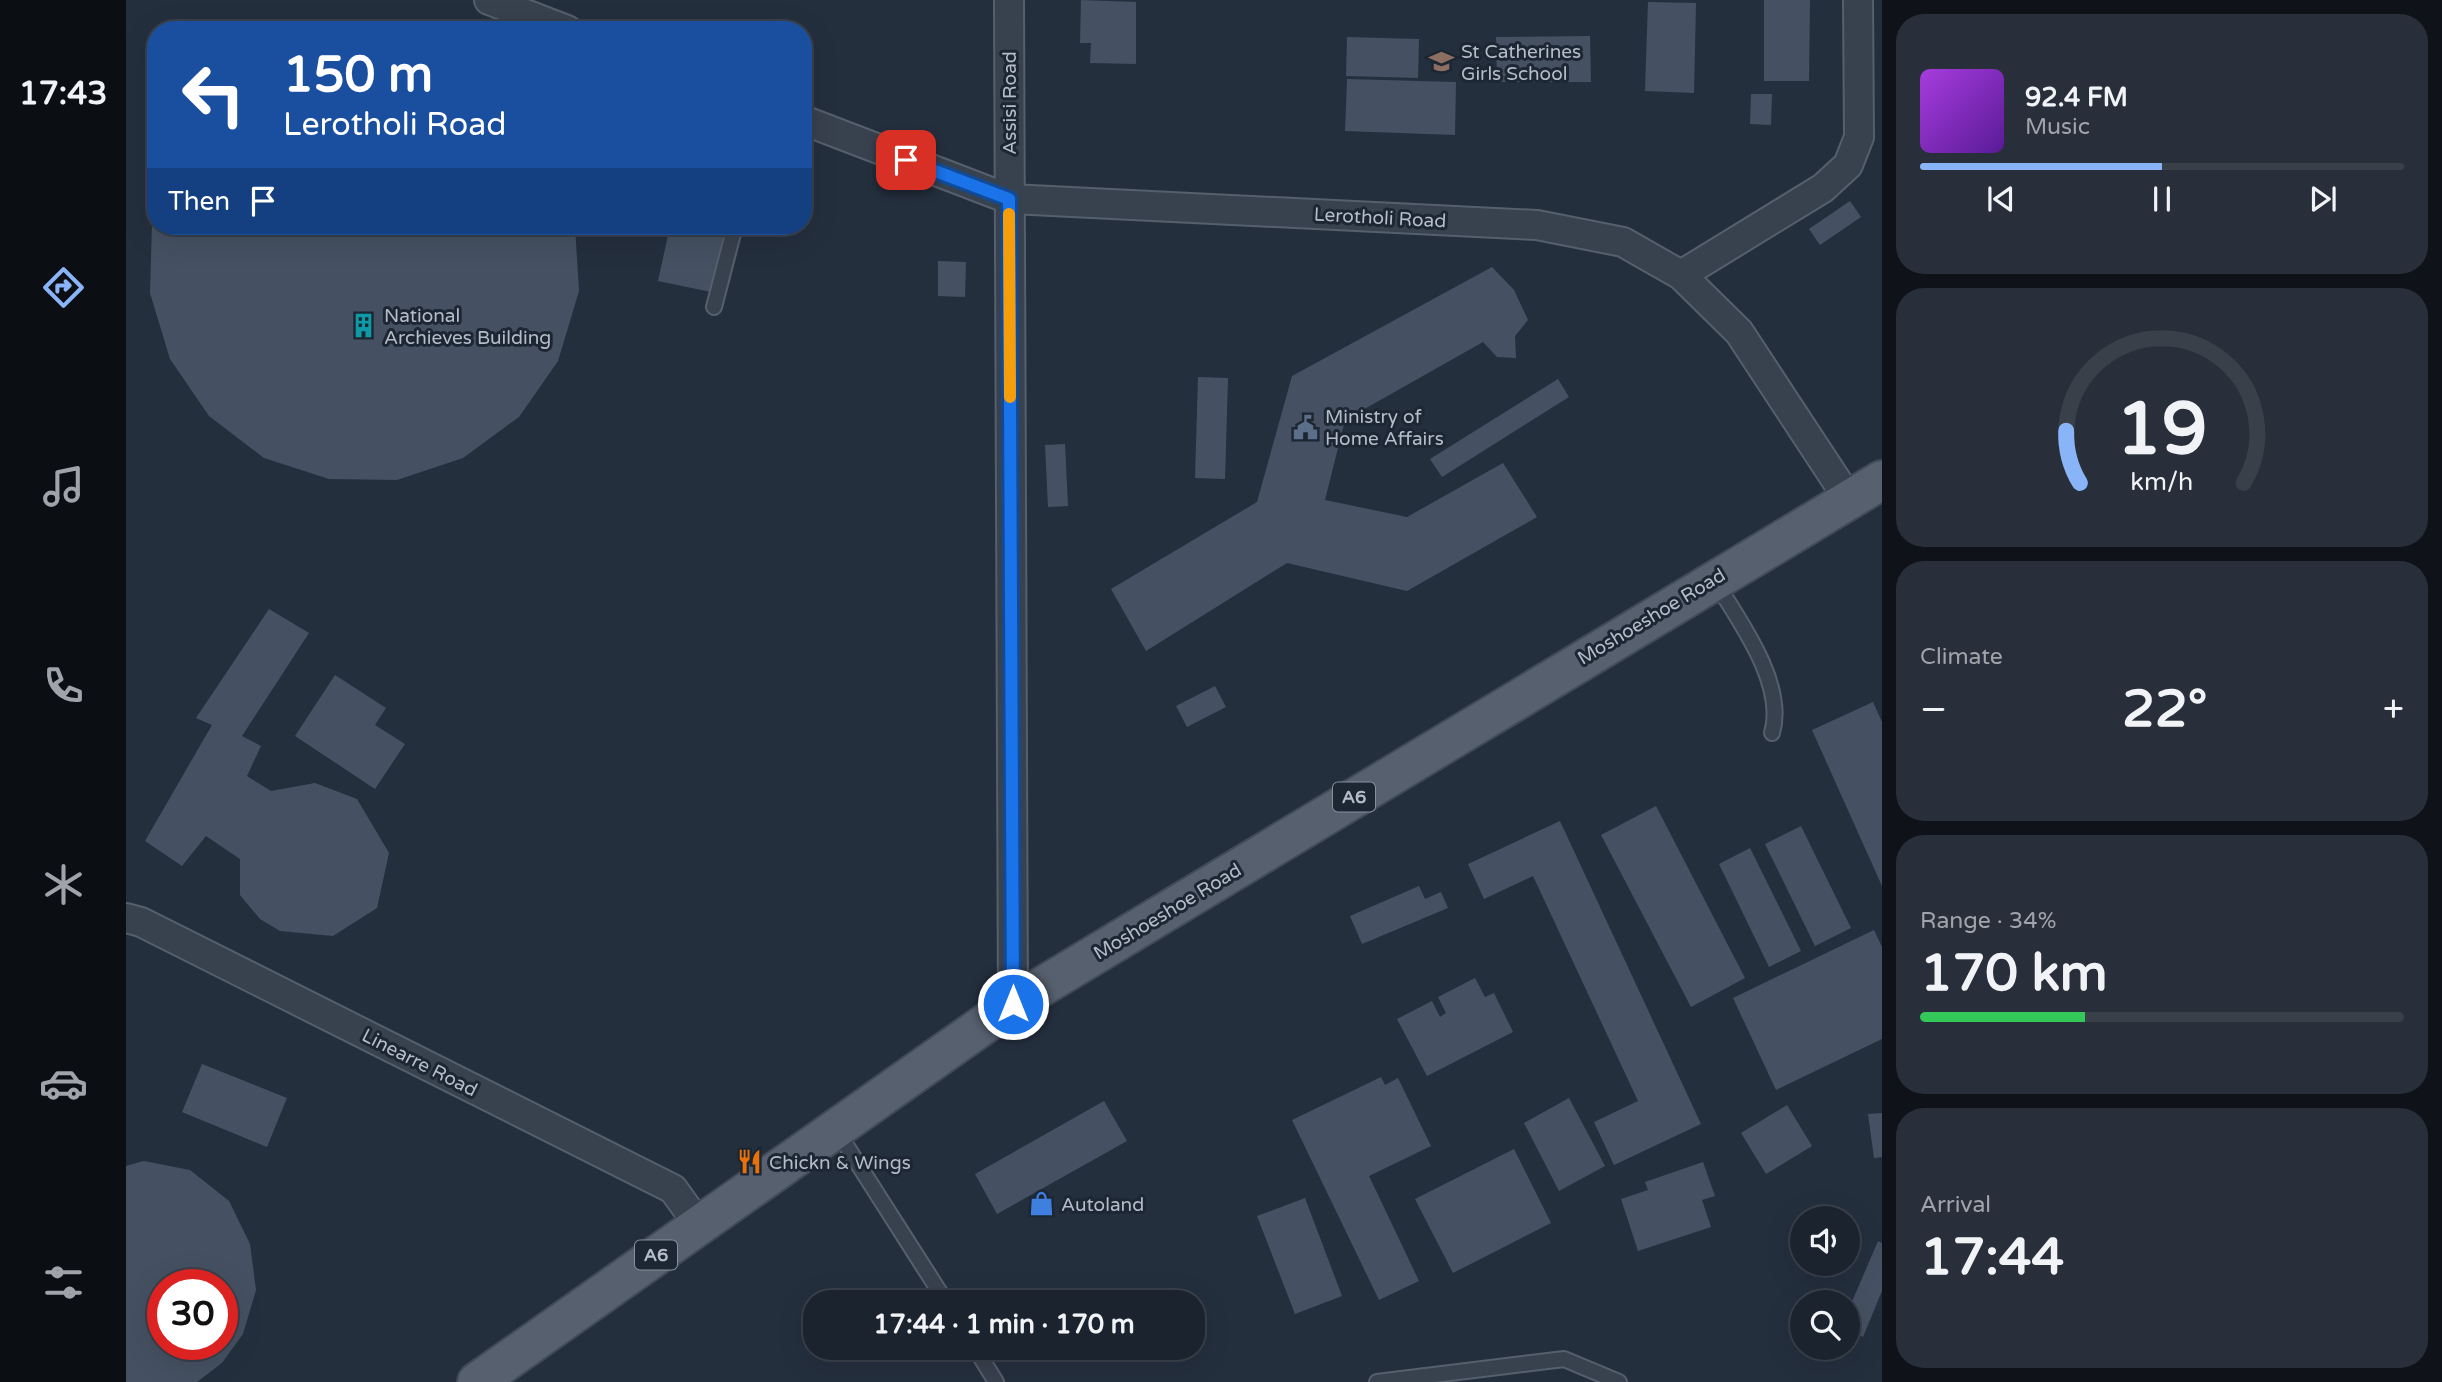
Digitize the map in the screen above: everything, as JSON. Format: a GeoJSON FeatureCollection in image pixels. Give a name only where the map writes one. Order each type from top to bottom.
{"type":"FeatureCollection","features":[{"type":"Feature","properties":{"kind":"main road","name":"Moshoeshoe Road"},"geometry":{"type":"LineString","coordinates":[[477,1382],[1013,1004],[1713,579],[1882,480]]}},
{"type":"Feature","properties":{"kind":"street"},"geometry":{"type":"LineString","coordinates":[[489,0],[543,21]]}},
{"type":"Feature","properties":{"kind":"street","name":"Assisi Road"},"geometry":{"type":"LineString","coordinates":[[1009,0],[1013,1004]]}},
{"type":"Feature","properties":{"kind":"street"},"geometry":{"type":"LineString","coordinates":[[1681,275],[1823,188],[1848,164],[1859,137],[1858,0]]}},
{"type":"Feature","properties":{"kind":"street","name":"Lerotholi Road"},"geometry":{"type":"LineString","coordinates":[[812,123],[1009,199],[1537,225],[1623,242],[1681,275],[1739,332],[1848,498]]}},
{"type":"Feature","properties":{"kind":"street","name":"Linearre Road"},"geometry":{"type":"LineString","coordinates":[[126,918],[153,928],[673,1189],[699,1225]]}},
{"type":"Feature","properties":{"kind":"lane"},"geometry":{"type":"LineString","coordinates":[[714,307],[733,235]]}},
{"type":"Feature","properties":{"kind":"lane"},"geometry":{"type":"LineString","coordinates":[[1713,579],[1751,638],[1775,699],[1777,716],[1772,733]]}},
{"type":"Feature","properties":{"kind":"lane"},"geometry":{"type":"LineString","coordinates":[[836,1130],[938,1290]]}},
{"type":"Feature","properties":{"kind":"lane"},"geometry":{"type":"LineString","coordinates":[[1377,1382],[1564,1359],[1619,1382]]}},
{"type":"Feature","properties":{"kind":"lane"},"geometry":{"type":"LineString","coordinates":[[982,1360],[996,1382]]}},
{"type":"Feature","properties":{"kind":"building"},"geometry":{"type":"Polygon","coordinates":[[[1081,0],[1136,2],[1136,64],[1090,63],[1091,43],[1080,43],[1081,0]]]}},
{"type":"Feature","properties":{"kind":"building"},"geometry":{"type":"Polygon","coordinates":[[[1764,0],[1810,0],[1809,81],[1764,81],[1764,0]]]}},
{"type":"Feature","properties":{"kind":"building"},"geometry":{"type":"Polygon","coordinates":[[[1648,2],[1696,3],[1694,93],[1645,91],[1648,2]]]}},
{"type":"Feature","properties":{"kind":"building"},"geometry":{"type":"Polygon","coordinates":[[[1590,36],[1591,82],[1497,82],[1496,37],[1590,36]]]}},
{"type":"Feature","properties":{"kind":"building"},"geometry":{"type":"Polygon","coordinates":[[[1347,37],[1419,39],[1418,78],[1346,76],[1347,37]]]}},
{"type":"Feature","properties":{"kind":"building"},"geometry":{"type":"Polygon","coordinates":[[[1347,79],[1456,82],[1455,135],[1345,131],[1347,79]]]}},
{"type":"Feature","properties":{"kind":"building"},"geometry":{"type":"Polygon","coordinates":[[[1751,94],[1772,94],[1771,125],[1750,124],[1751,94]]]}},
{"type":"Feature","properties":{"kind":"building"},"geometry":{"type":"Polygon","coordinates":[[[1850,201],[1861,217],[1820,245],[1809,229],[1850,201]]]}},
{"type":"Feature","properties":{"kind":"building","name":"National Archieves Building"},"geometry":{"type":"Polygon","coordinates":[[[152,235],[576,235],[579,291],[558,361],[519,417],[463,458],[397,480],[329,479],[264,458],[209,416],[170,359],[150,293],[152,235]]]}},
{"type":"Feature","properties":{"kind":"building"},"geometry":{"type":"Polygon","coordinates":[[[668,235],[723,235],[711,292],[658,281],[668,235]]]}},
{"type":"Feature","properties":{"kind":"building"},"geometry":{"type":"Polygon","coordinates":[[[938,261],[966,262],[965,297],[938,296],[938,261]]]}},
{"type":"Feature","properties":{"kind":"building"},"geometry":{"type":"Polygon","coordinates":[[[1492,267],[1514,290],[1528,320],[1515,336],[1516,358],[1497,357],[1483,342],[1345,420],[1325,500],[1407,517],[1503,463],[1537,517],[1407,591],[1287,563],[1146,651],[1111,589],[1257,502],[1292,376],[1492,267]]]}},
{"type":"Feature","properties":{"kind":"building"},"geometry":{"type":"Polygon","coordinates":[[[1198,377],[1228,378],[1225,479],[1195,478],[1198,377]]]}},
{"type":"Feature","properties":{"kind":"building"},"geometry":{"type":"Polygon","coordinates":[[[1558,379],[1569,397],[1442,477],[1430,459],[1558,379]]]}},
{"type":"Feature","properties":{"kind":"building"},"geometry":{"type":"Polygon","coordinates":[[[1065,444],[1068,506],[1048,507],[1045,445],[1065,444]]]}},
{"type":"Feature","properties":{"kind":"building"},"geometry":{"type":"Polygon","coordinates":[[[269,609],[309,633],[242,736],[261,746],[247,776],[271,791],[315,783],[357,799],[389,853],[377,908],[333,936],[280,931],[260,919],[240,895],[240,859],[206,836],[182,866],[145,841],[212,725],[196,718],[269,609]]]}},
{"type":"Feature","properties":{"kind":"building"},"geometry":{"type":"Polygon","coordinates":[[[335,675],[386,708],[375,725],[405,744],[375,789],[295,736],[335,675]]]}},
{"type":"Feature","properties":{"kind":"building"},"geometry":{"type":"Polygon","coordinates":[[[1215,686],[1226,707],[1187,727],[1176,706],[1215,686]]]}},
{"type":"Feature","properties":{"kind":"building"},"geometry":{"type":"Polygon","coordinates":[[[1873,702],[1882,722],[1882,886],[1812,730],[1873,702]]]}},
{"type":"Feature","properties":{"kind":"building"},"geometry":{"type":"Polygon","coordinates":[[[1656,806],[1745,978],[1691,1007],[1601,835],[1656,806]]]}},
{"type":"Feature","properties":{"kind":"building"},"geometry":{"type":"Polygon","coordinates":[[[1560,821],[1701,1124],[1614,1165],[1594,1122],[1638,1101],[1533,876],[1484,899],[1468,864],[1560,821]]]}},
{"type":"Feature","properties":{"kind":"building"},"geometry":{"type":"Polygon","coordinates":[[[1801,826],[1851,928],[1815,946],[1765,844],[1801,826]]]}},
{"type":"Feature","properties":{"kind":"building"},"geometry":{"type":"Polygon","coordinates":[[[1750,848],[1801,951],[1769,967],[1719,864],[1750,848]]]}},
{"type":"Feature","properties":{"kind":"building"},"geometry":{"type":"Polygon","coordinates":[[[1419,886],[1425,899],[1441,892],[1448,908],[1362,944],[1350,916],[1419,886]]]}},
{"type":"Feature","properties":{"kind":"building"},"geometry":{"type":"Polygon","coordinates":[[[1874,930],[1882,947],[1882,1039],[1776,1090],[1733,998],[1874,930]]]}},
{"type":"Feature","properties":{"kind":"building"},"geometry":{"type":"Polygon","coordinates":[[[1475,978],[1485,997],[1494,993],[1513,1032],[1427,1076],[1397,1019],[1432,1001],[1440,1017],[1446,1013],[1438,997],[1475,978]]]}},
{"type":"Feature","properties":{"kind":"building"},"geometry":{"type":"Polygon","coordinates":[[[202,1064],[287,1098],[267,1147],[182,1112],[202,1064]]]}},
{"type":"Feature","properties":{"kind":"building"},"geometry":{"type":"Polygon","coordinates":[[[1381,1077],[1385,1085],[1398,1078],[1431,1146],[1369,1176],[1419,1281],[1379,1300],[1292,1120],[1381,1077]]]}},
{"type":"Feature","properties":{"kind":"building"},"geometry":{"type":"Polygon","coordinates":[[[1569,1098],[1605,1166],[1559,1191],[1524,1123],[1569,1098]]]}},
{"type":"Feature","properties":{"kind":"building"},"geometry":{"type":"Polygon","coordinates":[[[1104,1101],[1127,1141],[997,1214],[975,1174],[1104,1101]]]}},
{"type":"Feature","properties":{"kind":"building"},"geometry":{"type":"Polygon","coordinates":[[[1787,1105],[1812,1146],[1766,1174],[1741,1133],[1787,1105]]]}},
{"type":"Feature","properties":{"kind":"building"},"geometry":{"type":"Polygon","coordinates":[[[1882,1113],[1882,1157],[1874,1158],[1868,1114],[1882,1113]]]}},
{"type":"Feature","properties":{"kind":"building"},"geometry":{"type":"Polygon","coordinates":[[[1514,1149],[1551,1223],[1453,1273],[1415,1199],[1514,1149]]]}},
{"type":"Feature","properties":{"kind":"building"},"geometry":{"type":"Polygon","coordinates":[[[144,1161],[190,1170],[229,1201],[250,1244],[256,1290],[243,1334],[238,1341],[238,1269],[147,1269],[147,1360],[224,1360],[197,1382],[126,1382],[126,1166],[144,1161]]]}},
{"type":"Feature","properties":{"kind":"building"},"geometry":{"type":"Polygon","coordinates":[[[1703,1162],[1715,1196],[1702,1200],[1711,1227],[1638,1251],[1621,1199],[1648,1190],[1645,1182],[1703,1162]]]}},
{"type":"Feature","properties":{"kind":"building"},"geometry":{"type":"Polygon","coordinates":[[[1305,1198],[1342,1296],[1295,1314],[1257,1216],[1305,1198]]]}},
{"type":"Feature","properties":{"kind":"building"},"geometry":{"type":"Polygon","coordinates":[[[1878,1241],[1882,1243],[1882,1291],[1863,1337],[1860,1336],[1860,1290],[1857,1290],[1878,1241]]]}},
{"type":"Feature","properties":{"kind":"slow traffic"},"geometry":{"type":"LineString","coordinates":[[1009,214],[1010,397]]}},
{"type":"Feature","properties":{"kind":"place","name":"St Catherines Girls School"},"geometry":{"type":"Point","coordinates":[1441,62]}},
{"type":"Feature","properties":{"kind":"place","name":"National Archieves Building"},"geometry":{"type":"Point","coordinates":[364,326]}},
{"type":"Feature","properties":{"kind":"place","name":"Ministry of Home Affairs"},"geometry":{"type":"Point","coordinates":[1305,427]}},
{"type":"Feature","properties":{"kind":"place","name":"Chickn & Wings"},"geometry":{"type":"Point","coordinates":[749,1162]}},
{"type":"Feature","properties":{"kind":"place","name":"Autoland"},"geometry":{"type":"Point","coordinates":[1041,1204]}},
{"type":"Feature","properties":{"kind":"route"},"geometry":{"type":"LineString","coordinates":[[906,160],[1009,199],[1013,1004]]}}]}
